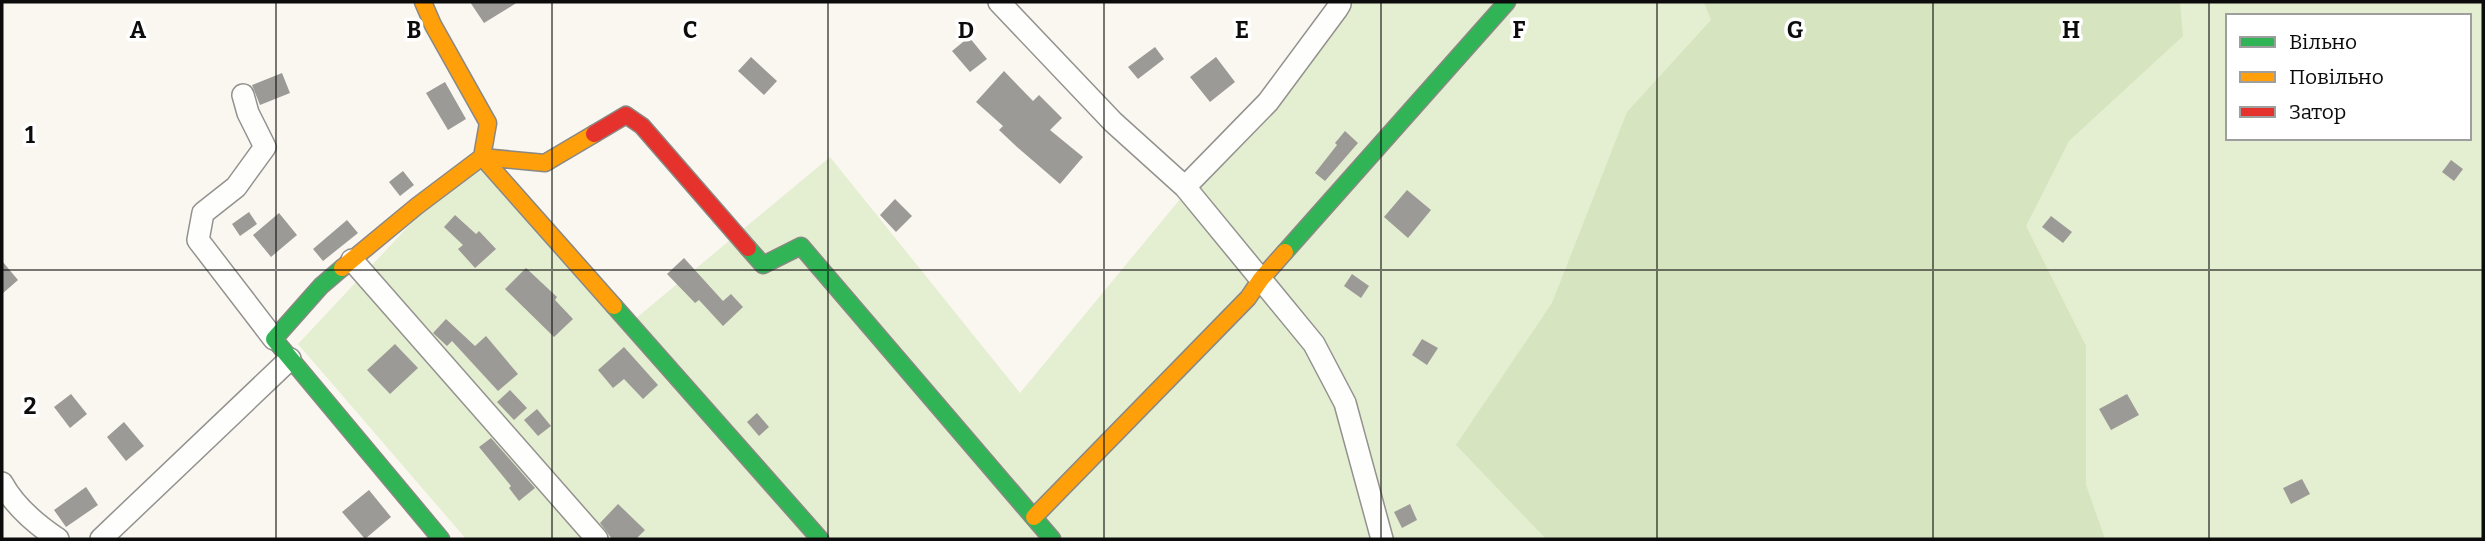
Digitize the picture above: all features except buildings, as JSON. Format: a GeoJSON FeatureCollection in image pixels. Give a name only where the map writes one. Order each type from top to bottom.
{"type":"FeatureCollection","features":[{"type":"Feature","properties":{"kind":"street"},"geometry":{"type":"LineString","coordinates":[[424,2],[433,25],[488,123],[482,157]]}},
{"type":"Feature","properties":{"kind":"street"},"geometry":{"type":"LineString","coordinates":[[999,2],[1113,122],[1185,187],[1314,344],[1345,403],[1382,539]]}},
{"type":"Feature","properties":{"kind":"street"},"geometry":{"type":"LineString","coordinates":[[1185,187],[1268,102],[1340,4],[1338,2]]}},
{"type":"Feature","properties":{"kind":"street"},"geometry":{"type":"LineString","coordinates":[[1034,517],[1248,298],[1261,279],[1507,2]]}},
{"type":"Feature","properties":{"kind":"street"},"geometry":{"type":"LineString","coordinates":[[243,95],[247,113],[265,147],[236,187],[203,213],[198,240],[290,359],[442,539]]}},
{"type":"Feature","properties":{"kind":"street"},"geometry":{"type":"LineString","coordinates":[[274,339],[321,286],[416,206],[482,157],[545,163],[626,115],[642,127],[763,265],[801,246],[1052,539]]}},
{"type":"Feature","properties":{"kind":"street"},"geometry":{"type":"LineString","coordinates":[[482,157],[820,539]]}},
{"type":"Feature","properties":{"kind":"street"},"geometry":{"type":"LineString","coordinates":[[352,260],[597,539]]}},
{"type":"Feature","properties":{"kind":"street"},"geometry":{"type":"LineString","coordinates":[[101,539],[290,359]]}},
{"type":"Feature","properties":{"kind":"street"},"geometry":{"type":"LineString","coordinates":[[2,483],[7,493],[58,539]]}},
{"type":"Feature","properties":{"kind":"green space"},"geometry":{"type":"Polygon","coordinates":[[[1335,2],[2483,2],[2483,539],[466,539],[298,344],[478,152],[623,329],[830,157],[1020,393],[1337,9],[1335,2]]]}},
{"type":"Feature","properties":{"kind":"green space"},"geometry":{"type":"Polygon","coordinates":[[[1704,2],[2180,2],[2183,36],[2069,141],[2026,226],[2086,346],[2086,485],[2105,539],[1546,539],[1456,445],[1552,303],[1627,112],[1711,20],[1704,2]]]}},
{"type":"Feature","properties":{"kind":"traffic: fast"},"geometry":{"type":"LineString","coordinates":[[1285,252],[1507,2]]}},
{"type":"Feature","properties":{"kind":"traffic: fast"},"geometry":{"type":"LineString","coordinates":[[748,248],[763,265],[801,246],[1052,539]]}},
{"type":"Feature","properties":{"kind":"traffic: fast"},"geometry":{"type":"LineString","coordinates":[[342,268],[321,286],[274,339],[441,539]]}},
{"type":"Feature","properties":{"kind":"traffic: fast"},"geometry":{"type":"LineString","coordinates":[[614,306],[820,539]]}},
{"type":"Feature","properties":{"kind":"traffic: slow"},"geometry":{"type":"LineString","coordinates":[[423,2],[488,123],[482,157],[614,306]]}},
{"type":"Feature","properties":{"kind":"traffic: slow"},"geometry":{"type":"LineString","coordinates":[[342,268],[482,157],[545,163],[594,134]]}},
{"type":"Feature","properties":{"kind":"traffic: slow"},"geometry":{"type":"LineString","coordinates":[[1034,517],[1248,298],[1285,252]]}},
{"type":"Feature","properties":{"kind":"traffic: jam"},"geometry":{"type":"LineString","coordinates":[[594,134],[626,115],[642,126],[748,248]]}}]}
